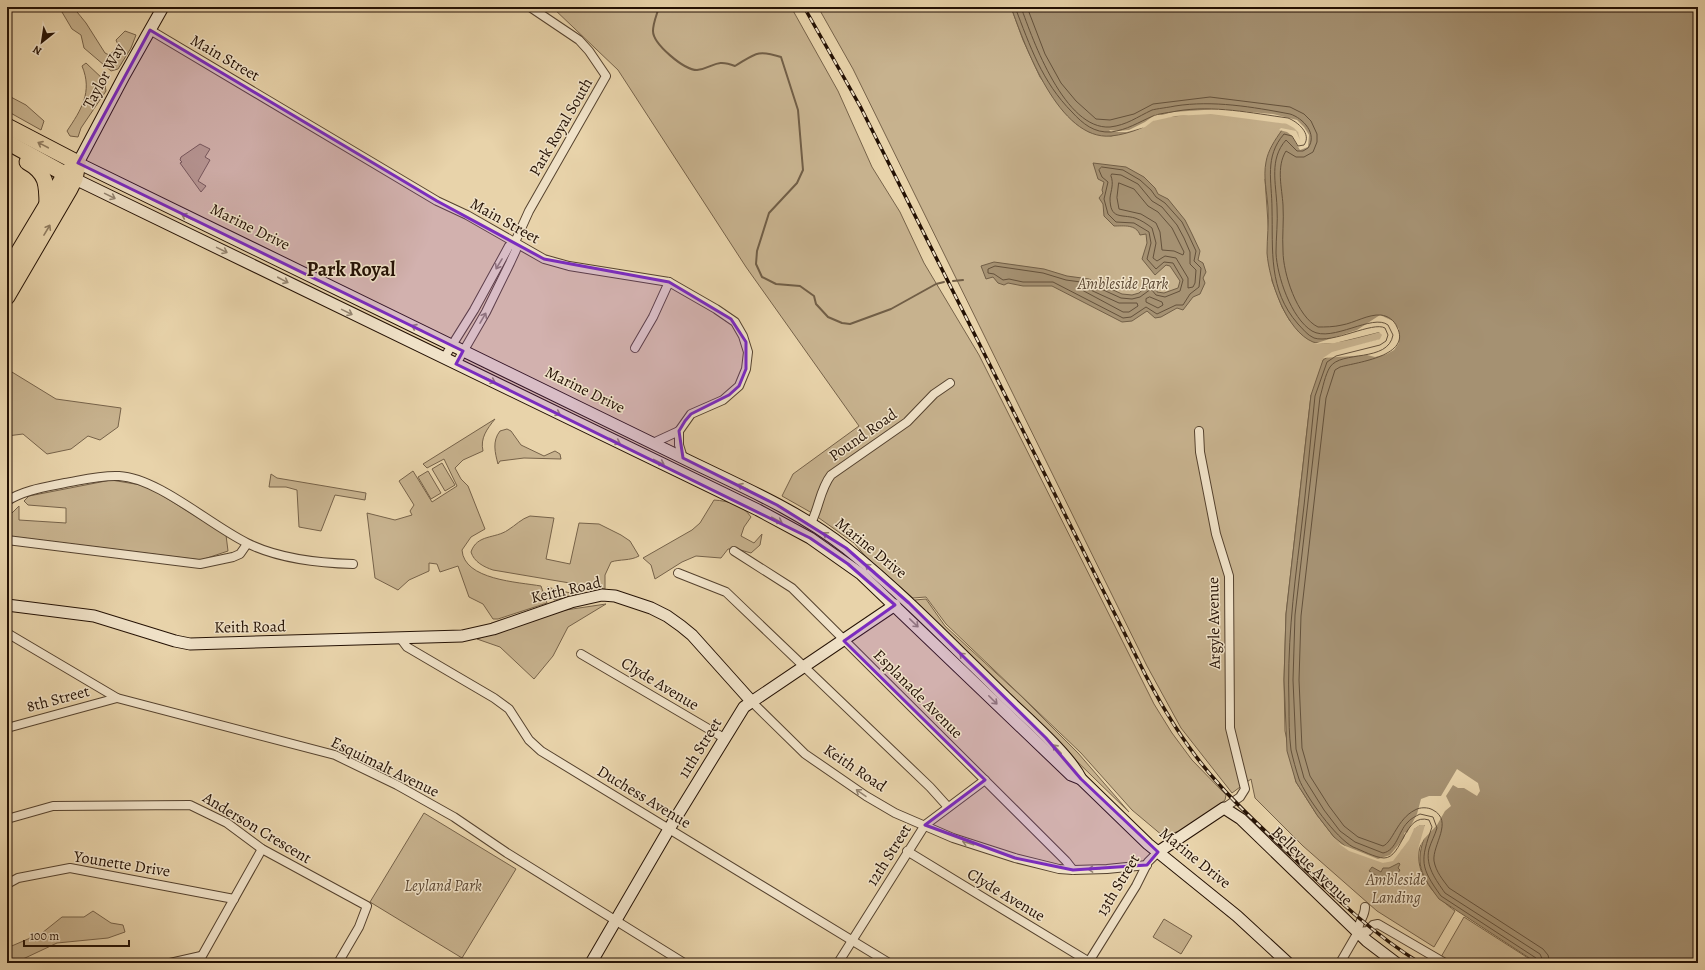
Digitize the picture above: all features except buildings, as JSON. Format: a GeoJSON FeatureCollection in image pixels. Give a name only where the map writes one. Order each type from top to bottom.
{"type":"FeatureCollection","features":[{"type":"Feature","properties":{"kind":"highway","name":"Marine Drive"},"geometry":{"type":"LineString","coordinates":[[7,126],[78,163]]}},
{"type":"Feature","properties":{"kind":"highway","name":"Marine Drive"},"geometry":{"type":"LineString","coordinates":[[7,142],[70,177]]}},
{"type":"Feature","properties":{"kind":"highway"},"geometry":{"type":"LineString","coordinates":[[7,151],[40,171],[46,184],[47,206]]}},
{"type":"Feature","properties":{"kind":"highway","name":"Taylor Way"},"geometry":{"type":"LineString","coordinates":[[9,290],[78,163]]}},
{"type":"Feature","properties":{"kind":"highway","name":"Taylor Way"},"geometry":{"type":"LineString","coordinates":[[7,271],[47,206],[70,177]]}},
{"type":"Feature","properties":{"kind":"main road","name":"Taylor Way"},"geometry":{"type":"LineString","coordinates":[[78,163],[163,7]]}},
{"type":"Feature","properties":{"kind":"main road","name":"Marine Drive"},"geometry":{"type":"LineString","coordinates":[[78,163],[653,443],[777,505],[810,524],[846,548],[909,603],[1046,738],[1076,770],[1081,779],[1158,852],[1237,916],[1288,963]]}},
{"type":"Feature","properties":{"kind":"main road","name":"Marine Drive"},"geometry":{"type":"LineString","coordinates":[[70,177],[729,496],[796,530],[848,564],[895,605],[1071,775],[1081,779]]}},
{"type":"Feature","properties":{"kind":"main road"},"geometry":{"type":"LineString","coordinates":[[796,530],[810,524]]}},
{"type":"Feature","properties":{"kind":"main road","name":"Keith Road"},"geometry":{"type":"LineString","coordinates":[[7,605],[94,616],[175,642],[190,644],[401,639],[474,634],[571,602],[602,595],[615,596],[651,608],[667,616],[681,626],[692,635],[752,702]]}},
{"type":"Feature","properties":{"kind":"main road","name":"11th Street"},"geometry":{"type":"LineString","coordinates":[[591,963],[617,922],[670,829],[744,707],[806,667],[895,605]]}},
{"type":"Feature","properties":{"kind":"main road","name":"13th Street"},"geometry":{"type":"LineString","coordinates":[[1158,852],[1224,808]]}},
{"type":"Feature","properties":{"kind":"main road","name":"Bellevue Avenue"},"geometry":{"type":"LineString","coordinates":[[1224,808],[1241,819],[1358,932],[1384,956],[1396,963]]}},
{"type":"Feature","properties":{"kind":"street","name":"Park Royal South"},"geometry":{"type":"LineString","coordinates":[[456,364],[486,312],[510,263],[516,250],[515,242],[528,211],[606,76],[589,51],[579,40],[530,7]]}},
{"type":"Feature","properties":{"kind":"street","name":"Main Street"},"geometry":{"type":"LineString","coordinates":[[150,30],[437,201],[467,215],[551,262],[669,282],[731,319],[743,336],[748,352],[746,369],[739,386],[723,400],[691,414],[679,431]]}},
{"type":"Feature","properties":{"kind":"street","name":"Park Royal South"},"geometry":{"type":"LineString","coordinates":[[444,358],[474,310],[509,246],[515,242]]}},
{"type":"Feature","properties":{"kind":"street"},"geometry":{"type":"LineString","coordinates":[[635,348],[653,317],[669,282]]}},
{"type":"Feature","properties":{"kind":"street","name":"Pound Road"},"geometry":{"type":"LineString","coordinates":[[810,524],[818,506],[823,488],[831,475],[907,422],[934,394],[950,383]]}},
{"type":"Feature","properties":{"kind":"street"},"geometry":{"type":"LineString","coordinates":[[653,443],[679,431],[679,445],[683,458]]}},
{"type":"Feature","properties":{"kind":"street","name":"Argyle Avenue"},"geometry":{"type":"LineString","coordinates":[[1199,431],[1200,452],[1216,534],[1229,576],[1230,728],[1236,756],[1245,786],[1244,792]]}},
{"type":"Feature","properties":{"kind":"street"},"geometry":{"type":"LineString","coordinates":[[8,500],[38,489],[90,478],[120,476],[150,484],[247,544],[306,561],[353,564]]}},
{"type":"Feature","properties":{"kind":"street"},"geometry":{"type":"LineString","coordinates":[[7,540],[200,564],[233,557],[240,554],[247,544]]}},
{"type":"Feature","properties":{"kind":"street","name":"Esplanade Avenue"},"geometry":{"type":"LineString","coordinates":[[734,551],[792,588],[1066,861],[1073,870]]}},
{"type":"Feature","properties":{"kind":"street"},"geometry":{"type":"LineString","coordinates":[[678,573],[726,592],[930,786],[948,807]]}},
{"type":"Feature","properties":{"kind":"street","name":"Esquimalt Avenue"},"geometry":{"type":"LineString","coordinates":[[7,633],[117,698],[335,755],[397,785],[454,817],[507,853],[684,963]]}},
{"type":"Feature","properties":{"kind":"street","name":"Duchess Avenue"},"geometry":{"type":"LineString","coordinates":[[401,639],[407,646],[494,698],[508,709],[529,740],[541,751],[889,963]]}},
{"type":"Feature","properties":{"kind":"street","name":"Clyde Avenue"},"geometry":{"type":"LineString","coordinates":[[581,654],[724,738]]}},
{"type":"Feature","properties":{"kind":"street","name":"8th Street"},"geometry":{"type":"LineString","coordinates":[[7,728],[117,698]]}},
{"type":"Feature","properties":{"kind":"street","name":"Keith Road"},"geometry":{"type":"LineString","coordinates":[[752,702],[792,742],[819,764],[866,796],[894,813],[953,838],[1044,866],[1073,870],[1131,868],[1147,865]]}},
{"type":"Feature","properties":{"kind":"street","name":"12th Street"},"geometry":{"type":"LineString","coordinates":[[838,963],[907,851],[925,825],[985,780]]}},
{"type":"Feature","properties":{"kind":"street","name":"13th Street"},"geometry":{"type":"LineString","coordinates":[[1224,808],[1240,797],[1244,792]]}},
{"type":"Feature","properties":{"kind":"street","name":"Anderson Crescent"},"geometry":{"type":"LineString","coordinates":[[7,819],[53,806],[190,805],[227,823],[262,849],[366,906],[359,927],[338,963]]}},
{"type":"Feature","properties":{"kind":"street"},"geometry":{"type":"LineString","coordinates":[[170,963],[196,960],[234,899],[262,849]]}},
{"type":"Feature","properties":{"kind":"street","name":"Clyde Avenue"},"geometry":{"type":"LineString","coordinates":[[907,851],[1089,963]]}},
{"type":"Feature","properties":{"kind":"street","name":"13th Street"},"geometry":{"type":"LineString","coordinates":[[1089,963],[1136,886],[1147,865],[1158,852]]}},
{"type":"Feature","properties":{"kind":"street","name":"Younette Drive"},"geometry":{"type":"LineString","coordinates":[[7,884],[18,878],[70,868],[234,899]]}},
{"type":"Feature","properties":{"kind":"street"},"geometry":{"type":"LineString","coordinates":[[1340,963],[1358,932],[1358,923],[1364,914],[1365,907]]}},
{"type":"Feature","properties":{"kind":"street"},"geometry":{"type":"LineString","coordinates":[[1358,932],[1368,931],[1373,925],[1378,924],[1445,963]]}},
{"type":"Feature","properties":{"kind":"highlighted area"},"geometry":{"type":"Polygon","coordinates":[[[150,30],[437,201],[544,259],[669,282],[731,319],[746,342],[746,369],[739,386],[729,395],[691,414],[685,421],[679,431],[683,458],[777,505],[846,548],[909,603],[1046,738],[1081,779],[1158,852],[1147,865],[1073,870],[1015,858],[925,825],[985,780],[844,641],[895,605],[848,564],[810,538],[456,364],[463,351],[78,163],[150,30]]]}},
{"type":"Feature","properties":{"kind":"green space"},"geometry":{"type":"Polygon","coordinates":[[[59,7],[73,7],[86,23],[105,53],[109,55],[119,47],[116,40],[125,31],[136,35],[131,48],[118,69],[111,71],[84,48],[81,35],[72,29],[59,7]]]}},
{"type":"Feature","properties":{"kind":"green space"},"geometry":{"type":"Polygon","coordinates":[[[552,7],[791,7],[838,91],[872,167],[900,212],[924,263],[979,355],[1154,704],[1172,733],[1192,760],[1226,795],[1225,800],[1180,831],[1163,836],[1132,810],[1081,753],[946,624],[926,597],[913,598],[867,558],[854,543],[812,513],[782,496],[793,474],[859,426],[746,267],[618,70],[552,7]]]}},
{"type":"Feature","properties":{"kind":"green space","name":"Ambleside Park"},"geometry":{"type":"Polygon","coordinates":[[[818,7],[1011,7],[1023,40],[1040,77],[1065,111],[1089,132],[1111,136],[1141,128],[1156,118],[1211,112],[1287,122],[1296,126],[1302,139],[1265,179],[1272,281],[1282,307],[1290,321],[1382,331],[1383,339],[1311,395],[1286,614],[1284,680],[1285,731],[1296,782],[1317,815],[1334,837],[1413,829],[1422,823],[1428,827],[1420,847],[1420,866],[1423,875],[1434,892],[1455,911],[1434,947],[1377,911],[1303,846],[1255,798],[1251,779],[1232,793],[1181,728],[1147,666],[853,69],[818,7]]]}},
{"type":"Feature","properties":{"kind":"green space"},"geometry":{"type":"Polygon","coordinates":[[[86,63],[104,80],[106,91],[81,128],[78,137],[70,136],[67,131],[81,108],[86,92],[85,75],[82,66],[86,63]]]}},
{"type":"Feature","properties":{"kind":"green space"},"geometry":{"type":"Polygon","coordinates":[[[7,95],[26,105],[44,121],[41,130],[7,111],[7,95]]]}},
{"type":"Feature","properties":{"kind":"green space"},"geometry":{"type":"Polygon","coordinates":[[[200,144],[210,149],[205,157],[210,160],[198,181],[206,186],[201,192],[180,163],[182,162],[180,160],[181,157],[200,144]]]}},
{"type":"Feature","properties":{"kind":"green space"},"geometry":{"type":"Polygon","coordinates":[[[7,369],[56,399],[121,408],[118,427],[100,440],[88,436],[71,449],[47,454],[23,434],[7,436],[7,369]]]}},
{"type":"Feature","properties":{"kind":"green space"},"geometry":{"type":"Polygon","coordinates":[[[495,419],[483,438],[483,451],[463,460],[455,468],[461,479],[468,486],[485,529],[471,537],[462,550],[465,560],[472,568],[482,574],[506,581],[541,586],[547,603],[498,619],[493,619],[483,604],[469,597],[458,566],[440,572],[437,564],[429,563],[429,571],[409,580],[398,590],[375,578],[367,513],[395,520],[412,515],[410,511],[414,505],[399,481],[413,471],[432,502],[457,486],[444,459],[427,468],[423,464],[495,419]]]}},
{"type":"Feature","properties":{"kind":"green space"},"geometry":{"type":"Polygon","coordinates":[[[507,429],[511,431],[521,445],[544,456],[555,451],[560,454],[561,459],[524,458],[500,461],[498,464],[495,451],[497,435],[500,431],[507,429]]]}},
{"type":"Feature","properties":{"kind":"green space"},"geometry":{"type":"Polygon","coordinates":[[[442,463],[455,485],[445,491],[432,469],[442,463]]]}},
{"type":"Feature","properties":{"kind":"green space"},"geometry":{"type":"Polygon","coordinates":[[[428,471],[441,493],[431,499],[418,477],[428,471]]]}},
{"type":"Feature","properties":{"kind":"green space"},"geometry":{"type":"Polygon","coordinates":[[[271,474],[277,478],[366,493],[365,500],[335,495],[321,531],[299,527],[297,490],[286,487],[269,487],[271,474]]]}},
{"type":"Feature","properties":{"kind":"green space"},"geometry":{"type":"Polygon","coordinates":[[[111,480],[147,486],[226,535],[228,551],[201,560],[7,536],[7,518],[19,506],[19,520],[66,523],[66,508],[28,505],[24,501],[29,496],[111,480]]]}},
{"type":"Feature","properties":{"kind":"green space"},"geometry":{"type":"Polygon","coordinates":[[[714,500],[735,504],[744,509],[751,517],[744,527],[741,536],[754,543],[762,534],[760,545],[751,553],[737,549],[728,549],[721,558],[696,556],[682,562],[655,579],[651,565],[643,558],[692,530],[700,523],[714,500]]]}},
{"type":"Feature","properties":{"kind":"green space"},"geometry":{"type":"Polygon","coordinates":[[[530,516],[554,518],[546,559],[570,564],[579,523],[599,524],[621,535],[630,541],[639,556],[632,559],[611,562],[605,575],[605,589],[493,570],[483,566],[474,559],[471,552],[477,542],[503,533],[530,516]]]}},
{"type":"Feature","properties":{"kind":"green space"},"geometry":{"type":"Polygon","coordinates":[[[547,587],[574,594],[576,595],[554,600],[547,587]]]}},
{"type":"Feature","properties":{"kind":"green space"},"geometry":{"type":"Polygon","coordinates":[[[926,599],[945,626],[1021,696],[1078,753],[1129,812],[913,602],[915,600],[926,599]]]}},
{"type":"Feature","properties":{"kind":"green space"},"geometry":{"type":"Polygon","coordinates":[[[606,604],[568,627],[553,656],[534,679],[500,647],[477,639],[552,612],[606,604]]]}},
{"type":"Feature","properties":{"kind":"green space","name":"Leyland Park"},"geometry":{"type":"Polygon","coordinates":[[[424,813],[516,869],[462,958],[370,902],[424,813]]]}},
{"type":"Feature","properties":{"kind":"green space"},"geometry":{"type":"Polygon","coordinates":[[[93,911],[111,923],[123,925],[125,932],[108,938],[57,943],[23,959],[24,963],[7,963],[7,948],[42,933],[62,917],[84,917],[93,911]]]}},
{"type":"Feature","properties":{"kind":"green space"},"geometry":{"type":"Polygon","coordinates":[[[1464,917],[1528,958],[1528,963],[1451,963],[1441,957],[1464,917]]]}},
{"type":"Feature","properties":{"kind":"green space"},"geometry":{"type":"Polygon","coordinates":[[[1164,919],[1192,936],[1181,954],[1153,937],[1164,919]]]}},
{"type":"Feature","properties":{"kind":"water"},"geometry":{"type":"Polygon","coordinates":[[[1011,7],[1698,7],[1698,963],[1537,963],[1439,899],[1426,880],[1420,865],[1421,849],[1428,827],[1422,823],[1413,829],[1400,851],[1384,862],[1350,850],[1334,837],[1317,815],[1296,782],[1287,751],[1284,680],[1286,614],[1311,395],[1323,360],[1334,353],[1383,339],[1382,331],[1337,342],[1313,342],[1303,336],[1295,327],[1281,304],[1275,290],[1268,264],[1268,202],[1265,168],[1270,149],[1282,130],[1291,131],[1301,143],[1300,131],[1292,124],[1234,115],[1191,113],[1169,116],[1150,121],[1141,128],[1119,135],[1111,136],[1092,133],[1075,123],[1060,108],[1047,88],[1025,44],[1011,7]]]}},
{"type":"Feature","properties":{"kind":"water"},"geometry":{"type":"Polygon","coordinates":[[[1093,163],[1126,167],[1144,177],[1155,188],[1158,194],[1168,199],[1185,220],[1200,251],[1198,260],[1203,263],[1206,272],[1203,278],[1205,283],[1200,294],[1193,297],[1183,310],[1177,308],[1161,317],[1155,318],[1147,311],[1132,321],[1122,322],[1052,286],[1023,286],[1008,283],[1004,285],[998,283],[993,277],[986,279],[981,266],[994,262],[1044,269],[1067,276],[1089,279],[1122,294],[1132,295],[1139,293],[1150,283],[1157,283],[1157,292],[1164,293],[1178,288],[1180,281],[1170,266],[1166,265],[1155,275],[1142,259],[1147,243],[1146,234],[1140,235],[1136,229],[1129,226],[1114,226],[1104,216],[1103,204],[1099,198],[1103,193],[1102,190],[1104,182],[1098,179],[1093,163]]]}},
{"type":"Feature","properties":{"kind":"water"},"geometry":{"type":"Polygon","coordinates":[[[1399,863],[1398,868],[1400,870],[1391,884],[1369,871],[1372,867],[1381,872],[1383,868],[1389,868],[1399,863]]]}},
{"type":"Feature","properties":{"kind":"pier"},"geometry":{"type":"Polygon","coordinates":[[[1219,109],[1273,114],[1297,120],[1309,135],[1308,147],[1300,150],[1291,135],[1287,132],[1279,130],[1281,128],[1296,131],[1300,140],[1298,132],[1287,124],[1211,114],[1176,116],[1153,121],[1145,127],[1127,132],[1111,132],[1109,130],[1129,130],[1145,122],[1156,114],[1162,115],[1173,112],[1219,109]]]}},
{"type":"Feature","properties":{"kind":"pier"},"geometry":{"type":"Polygon","coordinates":[[[1380,315],[1393,321],[1399,329],[1399,343],[1394,350],[1387,354],[1375,357],[1367,355],[1323,358],[1332,352],[1380,339],[1382,335],[1379,332],[1335,343],[1314,344],[1357,330],[1380,315]]]}},
{"type":"Feature","properties":{"kind":"pier"},"geometry":{"type":"Polygon","coordinates":[[[1457,769],[1478,783],[1480,791],[1477,796],[1464,788],[1458,788],[1453,785],[1446,796],[1451,806],[1445,811],[1437,825],[1424,839],[1418,849],[1425,825],[1420,825],[1414,829],[1409,840],[1393,861],[1383,863],[1349,851],[1338,843],[1378,859],[1390,855],[1404,838],[1405,832],[1407,833],[1417,814],[1421,799],[1429,796],[1441,796],[1457,769]]]}},
{"type":"Feature","properties":{"kind":"waterway"},"geometry":{"type":"LineString","coordinates":[[659,7],[654,25],[654,36],[663,49],[677,61],[691,69],[703,69],[719,63],[735,66],[752,56],[761,53],[781,57],[798,110],[803,170],[797,183],[769,213],[757,251],[756,264],[762,277],[776,284],[800,286],[814,296],[816,304],[828,317],[842,323],[850,324],[891,309],[936,284],[944,282]]}},
{"type":"Feature","properties":{"kind":"waterway"},"geometry":{"type":"LineString","coordinates":[[953,281],[963,280]]}},
{"type":"Feature","properties":{"kind":"railway"},"geometry":{"type":"LineString","coordinates":[[804,7],[860,106],[1146,676],[1178,731],[1206,770],[1256,822],[1326,889],[1371,928],[1420,963]]}},
{"type":"Feature","properties":{"kind":"district","name":"Park Royal"},"geometry":{"type":"Point","coordinates":[351,269]}},
{"type":"Feature","properties":{"kind":"park label","name":"Ambleside Landing"},"geometry":{"type":"Point","coordinates":[1396,889]}}]}
